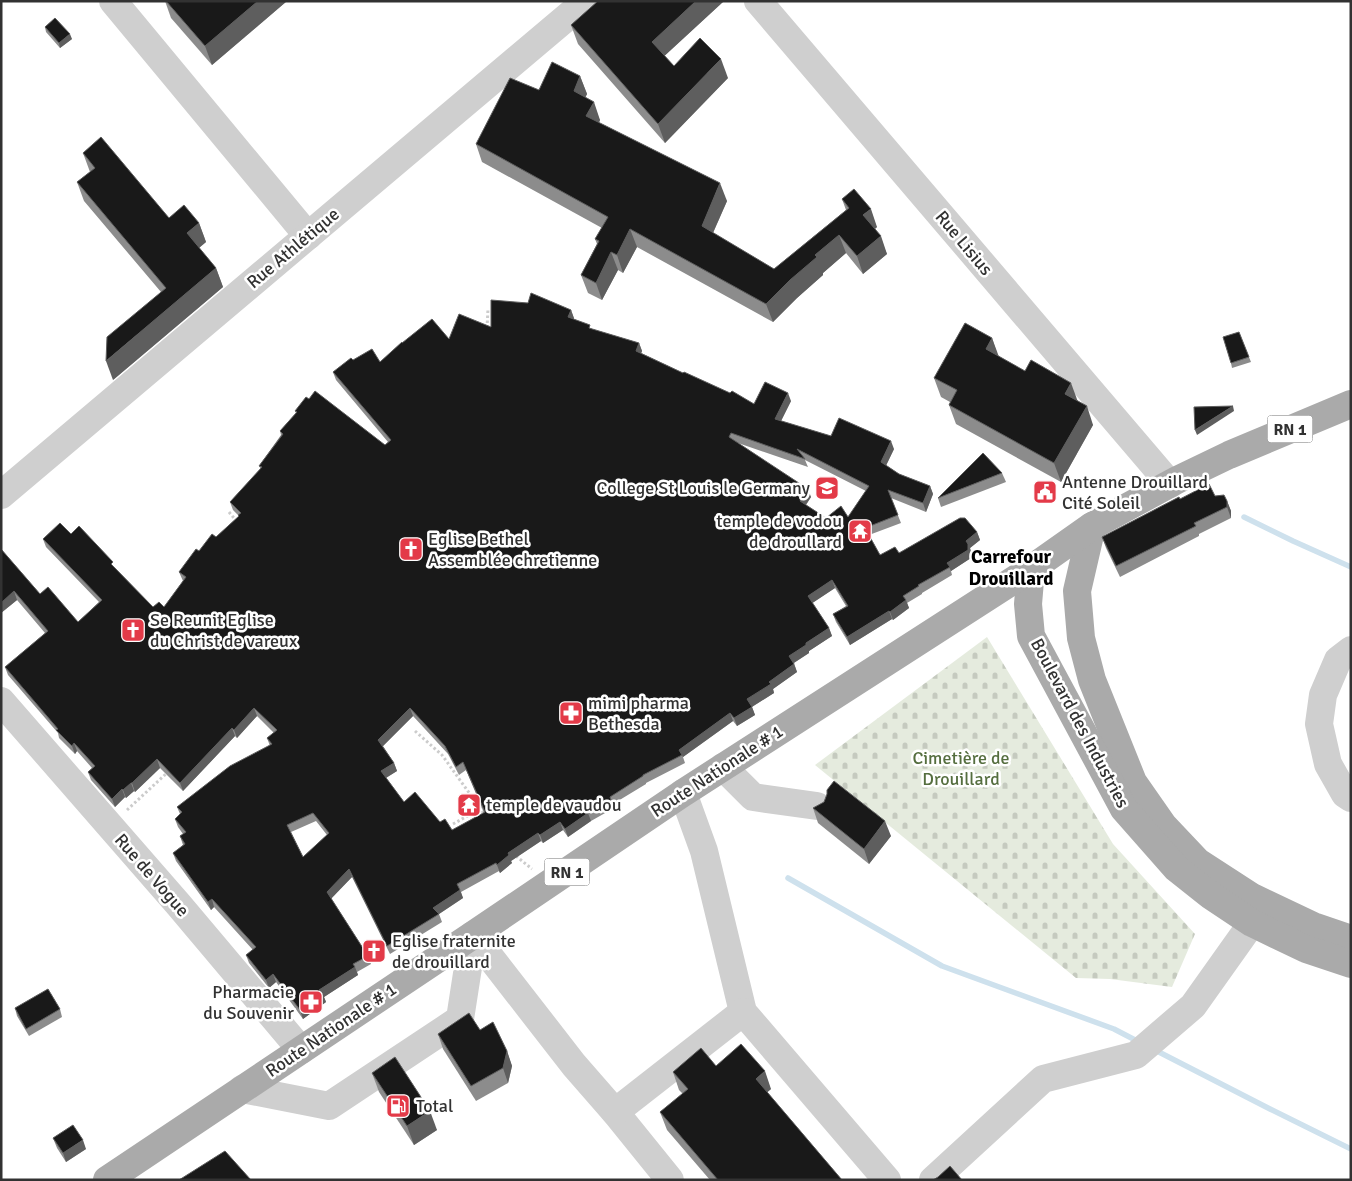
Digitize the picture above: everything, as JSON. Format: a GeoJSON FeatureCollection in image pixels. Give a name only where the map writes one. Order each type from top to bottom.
{"type":"FeatureCollection","features":[{"type":"Feature","properties":{"kind":"main road","name":"Route Nationale # 1"},"geometry":{"type":"LineString","coordinates":[[109,1179],[683,793],[1031,570],[1092,526],[1229,454],[1351,404]]}},
{"type":"Feature","properties":{"kind":"main road","name":"Boulevard des Industries"},"geometry":{"type":"LineString","coordinates":[[1092,526],[1077,591],[1081,638],[1092,680],[1133,782],[1163,825],[1198,862],[1252,897],[1313,926],[1351,940]]}},
{"type":"Feature","properties":{"kind":"main road","name":"Boulevard des Industries"},"geometry":{"type":"LineString","coordinates":[[1031,570],[1028,604],[1031,636],[1124,809],[1176,868],[1210,895],[1252,923],[1306,949],[1351,964]]}},
{"type":"Feature","properties":{"kind":"street"},"geometry":{"type":"LineString","coordinates":[[113,1],[308,236]]}},
{"type":"Feature","properties":{"kind":"street","name":"Rue Athlétique"},"geometry":{"type":"LineString","coordinates":[[1,495],[586,1]]}},
{"type":"Feature","properties":{"kind":"street","name":"Rue Lisius"},"geometry":{"type":"LineString","coordinates":[[758,1],[1173,482]]}},
{"type":"Feature","properties":{"kind":"street"},"geometry":{"type":"LineString","coordinates":[[1351,650],[1338,660],[1323,695],[1319,724],[1328,764],[1345,794],[1351,798]]}},
{"type":"Feature","properties":{"kind":"street","name":"Rue de Vogue"},"geometry":{"type":"LineString","coordinates":[[1,701],[178,904],[301,1050]]}},
{"type":"Feature","properties":{"kind":"street"},"geometry":{"type":"LineString","coordinates":[[723,767],[753,797],[817,806]]}},
{"type":"Feature","properties":{"kind":"street"},"geometry":{"type":"LineString","coordinates":[[683,793],[704,851],[743,1012],[887,1180]]}},
{"type":"Feature","properties":{"kind":"street"},"geometry":{"type":"LineString","coordinates":[[933,1180],[1043,1079],[1136,1055],[1193,1006],[1252,923]]}},
{"type":"Feature","properties":{"kind":"street"},"geometry":{"type":"LineString","coordinates":[[242,1089],[329,1106],[460,1018],[474,935]]}},
{"type":"Feature","properties":{"kind":"street"},"geometry":{"type":"LineString","coordinates":[[474,935],[574,1065],[670,1180]]}},
{"type":"Feature","properties":{"kind":"street"},"geometry":{"type":"LineString","coordinates":[[615,1112],[743,1012]]}},
{"type":"Feature","properties":{"kind":"path"},"geometry":{"type":"LineString","coordinates":[[486,335],[488,309]]}},
{"type":"Feature","properties":{"kind":"path"},"geometry":{"type":"LineString","coordinates":[[229,512],[241,528]]}},
{"type":"Feature","properties":{"kind":"path"},"geometry":{"type":"LineString","coordinates":[[415,731],[442,755],[486,816]]}},
{"type":"Feature","properties":{"kind":"path"},"geometry":{"type":"LineString","coordinates":[[110,826],[170,769]]}},
{"type":"Feature","properties":{"kind":"path"},"geometry":{"type":"LineString","coordinates":[[454,824],[480,809]]}},
{"type":"Feature","properties":{"kind":"path"},"geometry":{"type":"LineString","coordinates":[[512,853],[551,883]]}},
{"type":"Feature","properties":{"kind":"green space","name":"Cimetière de Drouillard"},"geometry":{"type":"Polygon","coordinates":[[[987,637],[1113,844],[1195,934],[1172,987],[1110,979],[1076,978],[815,765],[987,637]]]}},
{"type":"Feature","properties":{"kind":"building"},"geometry":{"type":"Polygon","coordinates":[[[166,1],[258,1],[205,46],[166,1]]]}},
{"type":"Feature","properties":{"kind":"building"},"geometry":{"type":"Polygon","coordinates":[[[598,1],[696,1],[652,42],[674,66],[700,38],[721,59],[658,124],[571,25],[598,1]]]}},
{"type":"Feature","properties":{"kind":"building"},"geometry":{"type":"Polygon","coordinates":[[[55,18],[70,34],[59,43],[45,27],[55,18]]]}},
{"type":"Feature","properties":{"kind":"building"},"geometry":{"type":"Polygon","coordinates":[[[552,62],[580,76],[574,91],[594,102],[586,116],[720,183],[702,226],[774,269],[849,208],[842,199],[854,189],[871,209],[863,215],[881,236],[857,256],[839,235],[815,255],[817,257],[766,304],[630,229],[617,255],[611,252],[596,283],[581,275],[599,241],[595,239],[608,217],[476,144],[510,78],[539,90],[552,62]]]}},
{"type":"Feature","properties":{"kind":"building"},"geometry":{"type":"Polygon","coordinates":[[[101,137],[169,218],[184,205],[199,223],[187,233],[216,268],[106,361],[107,337],[166,288],[77,182],[95,168],[83,153],[101,137]]]}},
{"type":"Feature","properties":{"kind":"building"},"geometry":{"type":"Polygon","coordinates":[[[531,293],[571,310],[568,317],[590,325],[589,328],[639,343],[636,351],[730,393],[732,391],[754,404],[765,382],[788,393],[775,419],[831,436],[839,418],[891,441],[881,462],[899,474],[930,486],[923,503],[888,490],[898,515],[865,528],[880,555],[895,547],[899,553],[960,518],[965,518],[977,532],[966,541],[968,550],[947,563],[950,567],[903,596],[906,600],[890,612],[847,637],[833,614],[848,606],[832,580],[808,596],[829,628],[789,656],[794,664],[769,682],[771,684],[747,699],[752,707],[734,718],[730,713],[679,750],[682,755],[643,775],[610,797],[611,800],[565,829],[560,822],[540,835],[538,833],[508,853],[509,855],[497,865],[496,863],[457,884],[460,890],[433,908],[439,914],[387,946],[349,869],[327,892],[368,956],[353,964],[355,967],[319,990],[323,994],[300,1010],[273,974],[266,980],[246,955],[256,947],[212,899],[208,902],[173,853],[185,844],[180,836],[186,832],[175,819],[182,812],[177,807],[230,766],[272,744],[267,738],[277,730],[254,708],[234,730],[232,728],[180,783],[157,759],[112,799],[88,772],[95,766],[74,743],[72,746],[56,730],[58,729],[5,667],[48,631],[14,591],[1,603],[1,549],[40,594],[48,587],[78,622],[102,600],[43,539],[60,523],[71,534],[79,526],[113,562],[111,564],[153,607],[159,602],[164,607],[186,577],[179,572],[196,549],[199,551],[212,534],[216,537],[239,516],[241,513],[230,502],[262,467],[259,466],[283,434],[280,431],[297,412],[295,411],[306,397],[309,399],[315,391],[385,445],[391,440],[333,372],[351,358],[353,360],[372,349],[380,362],[432,319],[449,339],[459,314],[491,327],[491,300],[528,303],[531,293]],[[731,433],[729,437],[808,489],[800,501],[826,518],[841,506],[848,517],[869,486],[797,449],[805,459],[731,433]],[[410,708],[378,740],[394,763],[381,771],[404,802],[415,792],[440,822],[445,819],[452,830],[485,812],[463,762],[456,767],[445,746],[410,708]],[[313,813],[287,825],[303,857],[329,833],[313,813]]]}},
{"type":"Feature","properties":{"kind":"building"},"geometry":{"type":"Polygon","coordinates":[[[965,323],[992,338],[986,349],[1025,371],[1031,360],[1071,383],[1065,394],[1087,406],[1054,463],[949,405],[957,390],[934,378],[965,323]]]}},
{"type":"Feature","properties":{"kind":"building"},"geometry":{"type":"Polygon","coordinates":[[[1239,332],[1249,357],[1231,363],[1223,337],[1239,332]]]}},
{"type":"Feature","properties":{"kind":"building"},"geometry":{"type":"Polygon","coordinates":[[[1233,406],[1195,430],[1194,407],[1233,406]]]}},
{"type":"Feature","properties":{"kind":"building"},"geometry":{"type":"Polygon","coordinates":[[[983,453],[1002,473],[938,498],[983,453]]]}},
{"type":"Feature","properties":{"kind":"building"},"geometry":{"type":"Polygon","coordinates":[[[1209,484],[1215,496],[1224,495],[1227,507],[1194,523],[1196,526],[1116,566],[1102,537],[1179,497],[1180,499],[1209,484]]]}},
{"type":"Feature","properties":{"kind":"building"},"geometry":{"type":"Polygon","coordinates":[[[834,781],[885,821],[864,849],[813,808],[824,802],[827,790],[834,781]]]}},
{"type":"Feature","properties":{"kind":"building"},"geometry":{"type":"Polygon","coordinates":[[[48,989],[60,1009],[26,1029],[15,1008],[48,989]]]}},
{"type":"Feature","properties":{"kind":"building"},"geometry":{"type":"Polygon","coordinates":[[[469,1013],[480,1030],[493,1022],[507,1051],[503,1068],[471,1086],[438,1034],[469,1013]]]}},
{"type":"Feature","properties":{"kind":"building"},"geometry":{"type":"Polygon","coordinates":[[[741,1044],[765,1071],[756,1079],[842,1180],[718,1180],[660,1112],[688,1089],[673,1072],[701,1048],[716,1066],[741,1044]]]}},
{"type":"Feature","properties":{"kind":"building"},"geometry":{"type":"Polygon","coordinates":[[[395,1057],[430,1111],[407,1126],[372,1073],[395,1057]]]}},
{"type":"Feature","properties":{"kind":"building"},"geometry":{"type":"Polygon","coordinates":[[[73,1125],[83,1140],[63,1153],[53,1138],[73,1125]]]}},
{"type":"Feature","properties":{"kind":"building"},"geometry":{"type":"Polygon","coordinates":[[[225,1151],[251,1180],[179,1180],[225,1151]]]}},
{"type":"Feature","properties":{"kind":"building"},"geometry":{"type":"Polygon","coordinates":[[[950,1166],[962,1180],[933,1180],[938,1177],[950,1166]]]}},
{"type":"Feature","properties":{"kind":"waterway"},"geometry":{"type":"LineString","coordinates":[[1244,517],[1351,567]]}},
{"type":"Feature","properties":{"kind":"waterway"},"geometry":{"type":"LineString","coordinates":[[788,878],[942,966],[1114,1029],[1139,1042]]}},
{"type":"Feature","properties":{"kind":"waterway"},"geometry":{"type":"LineString","coordinates":[[1153,1049],[1351,1149]]}},
{"type":"Feature","properties":{"kind":"place","name":"College St Louis le Germany"},"geometry":{"type":"Point","coordinates":[827,488]}},
{"type":"Feature","properties":{"kind":"place","name":"Antenne Drouillard Cité Soleil"},"geometry":{"type":"Point","coordinates":[1045,492]}},
{"type":"Feature","properties":{"kind":"place","name":"temple de vodou de droullard"},"geometry":{"type":"Point","coordinates":[860,531]}},
{"type":"Feature","properties":{"kind":"place","name":"Eglise Bethel Assemblée chretienne"},"geometry":{"type":"Point","coordinates":[411,549]}},
{"type":"Feature","properties":{"kind":"place","name":"Se Reunit Eglise du Christ de vareux"},"geometry":{"type":"Point","coordinates":[133,630]}},
{"type":"Feature","properties":{"kind":"place","name":"mimi pharma Bethesda"},"geometry":{"type":"Point","coordinates":[571,713]}},
{"type":"Feature","properties":{"kind":"place","name":"temple de vaudou"},"geometry":{"type":"Point","coordinates":[469,805]}},
{"type":"Feature","properties":{"kind":"place","name":"Eglise fraternite de drouillard"},"geometry":{"type":"Point","coordinates":[374,951]}},
{"type":"Feature","properties":{"kind":"place","name":"Pharmacie du Souvenir"},"geometry":{"type":"Point","coordinates":[311,1002]}},
{"type":"Feature","properties":{"kind":"place","name":"Total"},"geometry":{"type":"Point","coordinates":[398,1106]}},
{"type":"Feature","properties":{"kind":"district","name":"Carrefour Drouillard"},"geometry":{"type":"Point","coordinates":[1011,567]}}]}
